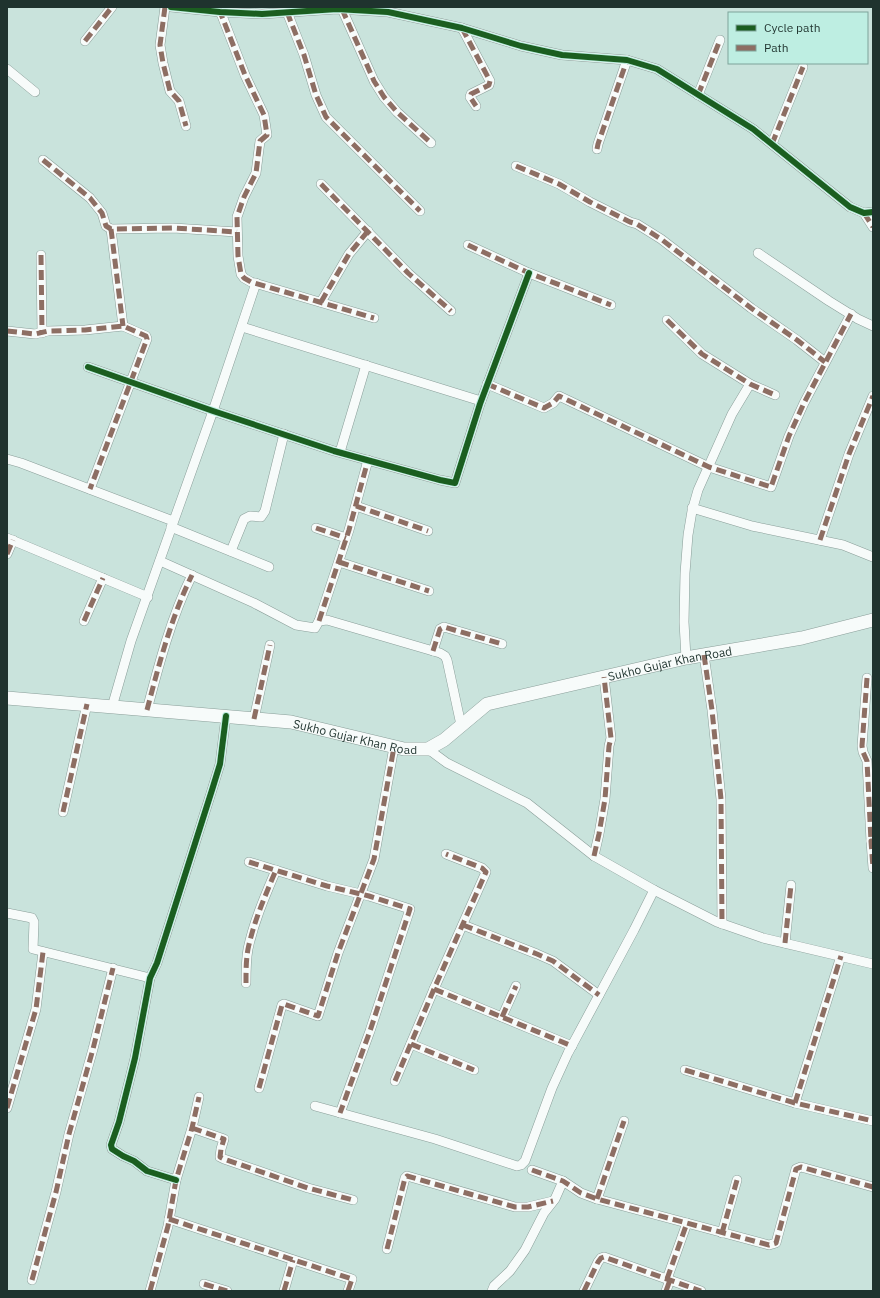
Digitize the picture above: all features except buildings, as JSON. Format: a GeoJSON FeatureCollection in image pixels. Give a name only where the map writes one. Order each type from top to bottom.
{"type":"FeatureCollection","features":[{"type":"Feature","properties":{"kind":"main road","name":"Sukho Gujar Khan Road"},"geometry":{"type":"LineString","coordinates":[[7,698],[291,722],[404,749],[428,749],[444,740],[487,704],[686,658],[802,638],[873,620]]}},
{"type":"Feature","properties":{"kind":"street"},"geometry":{"type":"LineString","coordinates":[[85,41],[112,7]]}},
{"type":"Feature","properties":{"kind":"street"},"geometry":{"type":"LineString","coordinates":[[165,7],[160,45],[163,64],[170,91],[179,101],[186,126]]}},
{"type":"Feature","properties":{"kind":"street"},"geometry":{"type":"LineString","coordinates":[[171,7],[287,12],[309,9],[342,9],[388,12],[462,28],[521,46],[562,55],[627,60],[657,69],[753,129],[850,207],[868,212],[873,227]]}},
{"type":"Feature","properties":{"kind":"street"},"geometry":{"type":"LineString","coordinates":[[342,9],[374,81],[384,97],[397,112],[432,143]]}},
{"type":"Feature","properties":{"kind":"street"},"geometry":{"type":"LineString","coordinates":[[219,10],[245,74],[264,115],[267,135],[260,141],[256,173],[244,197],[237,217],[240,274],[244,278],[256,283],[374,318]]}},
{"type":"Feature","properties":{"kind":"street"},"geometry":{"type":"LineString","coordinates":[[287,12],[304,55],[316,95],[326,117],[420,211]]}},
{"type":"Feature","properties":{"kind":"street"},"geometry":{"type":"LineString","coordinates":[[462,28],[490,81],[488,85],[470,94],[470,97],[476,106]]}},
{"type":"Feature","properties":{"kind":"street"},"geometry":{"type":"LineString","coordinates":[[698,95],[720,40]]}},
{"type":"Feature","properties":{"kind":"street"},"geometry":{"type":"LineString","coordinates":[[597,149],[627,60]]}},
{"type":"Feature","properties":{"kind":"street"},"geometry":{"type":"LineString","coordinates":[[772,144],[803,67]]}},
{"type":"Feature","properties":{"kind":"street"},"geometry":{"type":"LineString","coordinates":[[7,69],[35,92]]}},
{"type":"Feature","properties":{"kind":"street"},"geometry":{"type":"LineString","coordinates":[[43,160],[90,198],[102,213],[106,226],[111,229],[173,228],[237,232]]}},
{"type":"Feature","properties":{"kind":"street"},"geometry":{"type":"LineString","coordinates":[[516,166],[559,184],[590,202],[637,224],[661,239],[825,362]]}},
{"type":"Feature","properties":{"kind":"street"},"geometry":{"type":"LineString","coordinates":[[321,184],[408,273],[451,311]]}},
{"type":"Feature","properties":{"kind":"street"},"geometry":{"type":"LineString","coordinates":[[111,229],[123,326]]}},
{"type":"Feature","properties":{"kind":"street"},"geometry":{"type":"LineString","coordinates":[[321,302],[349,254],[368,232]]}},
{"type":"Feature","properties":{"kind":"street"},"geometry":{"type":"LineString","coordinates":[[468,245],[528,273],[611,305]]}},
{"type":"Feature","properties":{"kind":"street"},"geometry":{"type":"LineString","coordinates":[[758,254],[851,314],[873,326]]}},
{"type":"Feature","properties":{"kind":"street"},"geometry":{"type":"LineString","coordinates":[[41,255],[42,333]]}},
{"type":"Feature","properties":{"kind":"street"},"geometry":{"type":"LineString","coordinates":[[88,367],[213,411],[340,452],[455,483],[481,401],[528,273]]}},
{"type":"Feature","properties":{"kind":"street"},"geometry":{"type":"LineString","coordinates":[[112,707],[131,641],[148,597],[172,524],[213,411],[256,283]]}},
{"type":"Feature","properties":{"kind":"street"},"geometry":{"type":"LineString","coordinates":[[487,384],[544,408],[553,403],[559,396],[709,467],[771,487],[789,436],[804,403],[851,314]]}},
{"type":"Feature","properties":{"kind":"street"},"geometry":{"type":"LineString","coordinates":[[667,320],[702,354],[750,384],[775,395]]}},
{"type":"Feature","properties":{"kind":"street"},"geometry":{"type":"LineString","coordinates":[[7,331],[35,334],[48,331],[85,330],[123,326],[146,336],[147,339],[90,490]]}},
{"type":"Feature","properties":{"kind":"street"},"geometry":{"type":"LineString","coordinates":[[242,327],[481,401]]}},
{"type":"Feature","properties":{"kind":"street"},"geometry":{"type":"LineString","coordinates":[[340,452],[366,365]]}},
{"type":"Feature","properties":{"kind":"street"},"geometry":{"type":"LineString","coordinates":[[686,658],[684,622],[685,573],[692,508],[732,414],[750,384]]}},
{"type":"Feature","properties":{"kind":"street"},"geometry":{"type":"LineString","coordinates":[[820,540],[849,454],[873,396]]}},
{"type":"Feature","properties":{"kind":"street"},"geometry":{"type":"LineString","coordinates":[[231,551],[244,519],[250,516],[262,517],[265,511],[284,434]]}},
{"type":"Feature","properties":{"kind":"street"},"geometry":{"type":"LineString","coordinates":[[7,459],[90,490],[269,567]]}},
{"type":"Feature","properties":{"kind":"street"},"geometry":{"type":"LineString","coordinates":[[160,561],[254,603],[296,625],[315,628],[319,621],[339,562],[368,460]]}},
{"type":"Feature","properties":{"kind":"street"},"geometry":{"type":"LineString","coordinates":[[356,506],[428,531]]}},
{"type":"Feature","properties":{"kind":"street"},"geometry":{"type":"LineString","coordinates":[[692,508],[752,526],[843,546],[873,557]]}},
{"type":"Feature","properties":{"kind":"street"},"geometry":{"type":"LineString","coordinates":[[316,528],[346,538]]}},
{"type":"Feature","properties":{"kind":"street"},"geometry":{"type":"LineString","coordinates":[[7,554],[10,539],[148,597]]}},
{"type":"Feature","properties":{"kind":"street"},"geometry":{"type":"LineString","coordinates":[[339,562],[429,591]]}},
{"type":"Feature","properties":{"kind":"street"},"geometry":{"type":"LineString","coordinates":[[147,710],[171,623],[192,575]]}},
{"type":"Feature","properties":{"kind":"street"},"geometry":{"type":"LineString","coordinates":[[84,620],[103,578]]}},
{"type":"Feature","properties":{"kind":"street"},"geometry":{"type":"LineString","coordinates":[[319,621],[331,621],[440,653],[445,656],[461,725]]}},
{"type":"Feature","properties":{"kind":"street"},"geometry":{"type":"LineString","coordinates":[[433,651],[440,629],[444,627],[502,644]]}},
{"type":"Feature","properties":{"kind":"street"},"geometry":{"type":"LineString","coordinates":[[254,719],[270,645]]}},
{"type":"Feature","properties":{"kind":"street"},"geometry":{"type":"LineString","coordinates":[[704,655],[712,710],[721,799],[722,924]]}},
{"type":"Feature","properties":{"kind":"street"},"geometry":{"type":"LineString","coordinates":[[594,856],[605,800],[609,746],[611,738],[604,677]]}},
{"type":"Feature","properties":{"kind":"street"},"geometry":{"type":"LineString","coordinates":[[867,678],[862,746],[863,752],[868,761],[873,868]]}},
{"type":"Feature","properties":{"kind":"street"},"geometry":{"type":"LineString","coordinates":[[62,812],[87,704]]}},
{"type":"Feature","properties":{"kind":"street"},"geometry":{"type":"LineString","coordinates":[[176,1180],[147,1171],[134,1161],[112,1149],[111,1145],[119,1122],[135,1058],[150,978],[160,955],[220,764],[226,716]]}},
{"type":"Feature","properties":{"kind":"street"},"geometry":{"type":"LineString","coordinates":[[259,1088],[282,1005],[284,1004],[318,1016],[338,953],[374,859],[394,747]]}},
{"type":"Feature","properties":{"kind":"street"},"geometry":{"type":"LineString","coordinates":[[428,749],[447,763],[527,803],[594,856],[654,890],[722,924],[763,938],[873,964]]}},
{"type":"Feature","properties":{"kind":"street"},"geometry":{"type":"LineString","coordinates":[[396,1081],[434,989],[486,872],[482,868],[446,854]]}},
{"type":"Feature","properties":{"kind":"street"},"geometry":{"type":"LineString","coordinates":[[248,862],[410,909],[370,1031],[340,1113]]}},
{"type":"Feature","properties":{"kind":"street"},"geometry":{"type":"LineString","coordinates":[[246,983],[248,949],[257,916],[276,870]]}},
{"type":"Feature","properties":{"kind":"street"},"geometry":{"type":"LineString","coordinates":[[785,943],[792,885]]}},
{"type":"Feature","properties":{"kind":"street"},"geometry":{"type":"LineString","coordinates":[[314,1106],[435,1139],[516,1166],[521,1165],[525,1161],[552,1088],[572,1046],[654,890]]}},
{"type":"Feature","properties":{"kind":"street"},"geometry":{"type":"LineString","coordinates":[[7,913],[32,918],[34,922],[33,948],[43,952],[150,978]]}},
{"type":"Feature","properties":{"kind":"street"},"geometry":{"type":"LineString","coordinates":[[463,925],[553,961],[599,995]]}},
{"type":"Feature","properties":{"kind":"street"},"geometry":{"type":"LineString","coordinates":[[7,1108],[36,1009],[43,952]]}},
{"type":"Feature","properties":{"kind":"street"},"geometry":{"type":"LineString","coordinates":[[796,1103],[841,956]]}},
{"type":"Feature","properties":{"kind":"street"},"geometry":{"type":"LineString","coordinates":[[32,1280],[113,968]]}},
{"type":"Feature","properties":{"kind":"street"},"geometry":{"type":"LineString","coordinates":[[502,1017],[516,986]]}},
{"type":"Feature","properties":{"kind":"street"},"geometry":{"type":"LineString","coordinates":[[434,989],[572,1046]]}},
{"type":"Feature","properties":{"kind":"street"},"geometry":{"type":"LineString","coordinates":[[411,1044],[474,1070]]}},
{"type":"Feature","properties":{"kind":"street"},"geometry":{"type":"LineString","coordinates":[[685,1070],[796,1103],[873,1121]]}},
{"type":"Feature","properties":{"kind":"street"},"geometry":{"type":"LineString","coordinates":[[150,1291],[169,1219],[176,1180],[192,1128],[199,1097]]}},
{"type":"Feature","properties":{"kind":"street"},"geometry":{"type":"LineString","coordinates":[[597,1199],[624,1121]]}},
{"type":"Feature","properties":{"kind":"street"},"geometry":{"type":"LineString","coordinates":[[192,1128],[224,1139],[220,1157],[224,1159],[308,1188],[353,1200]]}},
{"type":"Feature","properties":{"kind":"street"},"geometry":{"type":"LineString","coordinates":[[532,1170],[563,1181],[581,1193],[597,1199],[769,1245],[776,1243],[796,1169],[799,1167],[873,1187]]}},
{"type":"Feature","properties":{"kind":"street"},"geometry":{"type":"LineString","coordinates":[[387,1249],[404,1178],[407,1176],[515,1207],[528,1207],[553,1201]]}},
{"type":"Feature","properties":{"kind":"street"},"geometry":{"type":"LineString","coordinates":[[722,1233],[737,1180]]}},
{"type":"Feature","properties":{"kind":"street"},"geometry":{"type":"LineString","coordinates":[[492,1291],[494,1286],[510,1271],[525,1250],[544,1212],[553,1201],[563,1181]]}},
{"type":"Feature","properties":{"kind":"street"},"geometry":{"type":"LineString","coordinates":[[169,1219],[352,1279],[348,1291]]}},
{"type":"Feature","properties":{"kind":"street"},"geometry":{"type":"LineString","coordinates":[[666,1291],[687,1223]]}},
{"type":"Feature","properties":{"kind":"street"},"geometry":{"type":"LineString","coordinates":[[584,1291],[601,1258],[604,1257],[701,1291]]}},
{"type":"Feature","properties":{"kind":"street"},"geometry":{"type":"LineString","coordinates":[[284,1291],[293,1260]]}},
{"type":"Feature","properties":{"kind":"street"},"geometry":{"type":"LineString","coordinates":[[204,1284],[227,1291]]}},
{"type":"Feature","properties":{"kind":"marked path"},"geometry":{"type":"LineString","coordinates":[[85,41],[112,7]]}},
{"type":"Feature","properties":{"kind":"marked path"},"geometry":{"type":"LineString","coordinates":[[165,7],[160,45],[163,63],[170,91],[179,101],[186,126]]}},
{"type":"Feature","properties":{"kind":"marked path"},"geometry":{"type":"LineString","coordinates":[[219,9],[245,75],[264,115],[267,135],[260,141],[256,173],[244,197],[237,217],[238,256],[241,274],[244,278],[251,282],[374,318]]}},
{"type":"Feature","properties":{"kind":"marked path"},"geometry":{"type":"LineString","coordinates":[[342,9],[374,81],[384,97],[397,112],[431,143]]}},
{"type":"Feature","properties":{"kind":"marked path"},"geometry":{"type":"LineString","coordinates":[[287,12],[304,55],[316,95],[326,117],[420,211]]}},
{"type":"Feature","properties":{"kind":"marked path"},"geometry":{"type":"LineString","coordinates":[[462,28],[490,81],[489,85],[471,94],[470,97],[476,106]]}},
{"type":"Feature","properties":{"kind":"marked path"},"geometry":{"type":"LineString","coordinates":[[698,95],[720,40]]}},
{"type":"Feature","properties":{"kind":"marked path"},"geometry":{"type":"LineString","coordinates":[[597,149],[627,60]]}},
{"type":"Feature","properties":{"kind":"marked path"},"geometry":{"type":"LineString","coordinates":[[772,144],[803,67]]}},
{"type":"Feature","properties":{"kind":"marked path"},"geometry":{"type":"LineString","coordinates":[[43,160],[90,198],[102,213],[106,226],[111,229],[173,228],[237,232]]}},
{"type":"Feature","properties":{"kind":"marked path"},"geometry":{"type":"LineString","coordinates":[[516,166],[559,184],[590,202],[637,224],[661,239],[825,362]]}},
{"type":"Feature","properties":{"kind":"marked path"},"geometry":{"type":"LineString","coordinates":[[321,184],[408,273],[451,311]]}},
{"type":"Feature","properties":{"kind":"marked path"},"geometry":{"type":"LineString","coordinates":[[864,213],[873,227]]}},
{"type":"Feature","properties":{"kind":"marked path"},"geometry":{"type":"LineString","coordinates":[[111,229],[123,326]]}},
{"type":"Feature","properties":{"kind":"marked path"},"geometry":{"type":"LineString","coordinates":[[321,302],[349,254],[368,231]]}},
{"type":"Feature","properties":{"kind":"marked path"},"geometry":{"type":"LineString","coordinates":[[468,245],[529,273],[611,305]]}},
{"type":"Feature","properties":{"kind":"marked path"},"geometry":{"type":"LineString","coordinates":[[41,255],[42,333]]}},
{"type":"Feature","properties":{"kind":"marked path"},"geometry":{"type":"LineString","coordinates":[[487,384],[544,408],[553,403],[559,396],[709,467],[771,487],[789,436],[804,403],[851,314]]}},
{"type":"Feature","properties":{"kind":"marked path"},"geometry":{"type":"LineString","coordinates":[[667,320],[702,354],[750,384],[775,395]]}},
{"type":"Feature","properties":{"kind":"marked path"},"geometry":{"type":"LineString","coordinates":[[7,331],[35,334],[48,331],[85,330],[123,326],[146,336],[147,339],[90,489]]}},
{"type":"Feature","properties":{"kind":"marked path"},"geometry":{"type":"LineString","coordinates":[[820,540],[849,454],[873,396]]}},
{"type":"Feature","properties":{"kind":"marked path"},"geometry":{"type":"LineString","coordinates":[[319,621],[349,530],[368,460]]}},
{"type":"Feature","properties":{"kind":"marked path"},"geometry":{"type":"LineString","coordinates":[[356,506],[428,531]]}},
{"type":"Feature","properties":{"kind":"marked path"},"geometry":{"type":"LineString","coordinates":[[316,528],[346,538]]}},
{"type":"Feature","properties":{"kind":"marked path"},"geometry":{"type":"LineString","coordinates":[[7,554],[13,540]]}},
{"type":"Feature","properties":{"kind":"marked path"},"geometry":{"type":"LineString","coordinates":[[339,562],[429,591]]}},
{"type":"Feature","properties":{"kind":"marked path"},"geometry":{"type":"LineString","coordinates":[[147,710],[172,624],[192,575]]}},
{"type":"Feature","properties":{"kind":"marked path"},"geometry":{"type":"LineString","coordinates":[[84,621],[103,578]]}},
{"type":"Feature","properties":{"kind":"marked path"},"geometry":{"type":"LineString","coordinates":[[433,651],[440,629],[444,627],[502,644]]}},
{"type":"Feature","properties":{"kind":"marked path"},"geometry":{"type":"LineString","coordinates":[[254,719],[270,645]]}},
{"type":"Feature","properties":{"kind":"marked path"},"geometry":{"type":"LineString","coordinates":[[704,655],[712,710],[721,799],[722,924]]}},
{"type":"Feature","properties":{"kind":"marked path"},"geometry":{"type":"LineString","coordinates":[[594,856],[605,799],[609,746],[611,738],[604,677]]}},
{"type":"Feature","properties":{"kind":"marked path"},"geometry":{"type":"LineString","coordinates":[[867,678],[862,746],[867,761],[871,841]]}},
{"type":"Feature","properties":{"kind":"marked path"},"geometry":{"type":"LineString","coordinates":[[63,812],[87,704]]}},
{"type":"Feature","properties":{"kind":"marked path"},"geometry":{"type":"LineString","coordinates":[[259,1088],[282,1005],[284,1004],[318,1016],[338,953],[374,859],[394,747]]}},
{"type":"Feature","properties":{"kind":"marked path"},"geometry":{"type":"LineString","coordinates":[[873,841],[871,841],[873,868]]}},
{"type":"Feature","properties":{"kind":"marked path"},"geometry":{"type":"LineString","coordinates":[[395,1081],[486,872],[482,868],[446,854]]}},
{"type":"Feature","properties":{"kind":"marked path"},"geometry":{"type":"LineString","coordinates":[[249,862],[410,909],[370,1031],[340,1113]]}},
{"type":"Feature","properties":{"kind":"marked path"},"geometry":{"type":"LineString","coordinates":[[246,983],[247,957],[250,939],[260,909],[276,870]]}},
{"type":"Feature","properties":{"kind":"marked path"},"geometry":{"type":"LineString","coordinates":[[785,943],[791,885]]}},
{"type":"Feature","properties":{"kind":"marked path"},"geometry":{"type":"LineString","coordinates":[[463,925],[553,961],[599,995]]}},
{"type":"Feature","properties":{"kind":"marked path"},"geometry":{"type":"LineString","coordinates":[[7,1108],[36,1009],[43,952]]}},
{"type":"Feature","properties":{"kind":"marked path"},"geometry":{"type":"LineString","coordinates":[[795,1103],[841,956]]}},
{"type":"Feature","properties":{"kind":"marked path"},"geometry":{"type":"LineString","coordinates":[[32,1280],[113,968]]}},
{"type":"Feature","properties":{"kind":"marked path"},"geometry":{"type":"LineString","coordinates":[[502,1017],[516,986]]}},
{"type":"Feature","properties":{"kind":"marked path"},"geometry":{"type":"LineString","coordinates":[[434,989],[572,1046]]}},
{"type":"Feature","properties":{"kind":"marked path"},"geometry":{"type":"LineString","coordinates":[[411,1044],[474,1070]]}},
{"type":"Feature","properties":{"kind":"marked path"},"geometry":{"type":"LineString","coordinates":[[685,1070],[795,1103],[873,1121]]}},
{"type":"Feature","properties":{"kind":"marked path"},"geometry":{"type":"LineString","coordinates":[[150,1291],[168,1226],[176,1180],[192,1128],[199,1097]]}},
{"type":"Feature","properties":{"kind":"marked path"},"geometry":{"type":"LineString","coordinates":[[597,1199],[624,1121]]}},
{"type":"Feature","properties":{"kind":"marked path"},"geometry":{"type":"LineString","coordinates":[[192,1128],[224,1139],[220,1157],[224,1159],[308,1188],[353,1200]]}},
{"type":"Feature","properties":{"kind":"marked path"},"geometry":{"type":"LineString","coordinates":[[532,1170],[563,1181],[581,1193],[597,1199],[769,1245],[776,1243],[796,1169],[801,1167],[873,1187]]}},
{"type":"Feature","properties":{"kind":"marked path"},"geometry":{"type":"LineString","coordinates":[[387,1249],[405,1178],[407,1176],[515,1207],[528,1207],[553,1201]]}},
{"type":"Feature","properties":{"kind":"marked path"},"geometry":{"type":"LineString","coordinates":[[722,1233],[737,1180]]}},
{"type":"Feature","properties":{"kind":"marked path"},"geometry":{"type":"LineString","coordinates":[[169,1219],[352,1279],[348,1291]]}},
{"type":"Feature","properties":{"kind":"marked path"},"geometry":{"type":"LineString","coordinates":[[667,1279],[687,1223]]}},
{"type":"Feature","properties":{"kind":"marked path"},"geometry":{"type":"LineString","coordinates":[[584,1291],[598,1262],[604,1257],[701,1291]]}},
{"type":"Feature","properties":{"kind":"marked path"},"geometry":{"type":"LineString","coordinates":[[284,1291],[293,1260]]}},
{"type":"Feature","properties":{"kind":"marked path"},"geometry":{"type":"LineString","coordinates":[[666,1291],[670,1280]]}},
{"type":"Feature","properties":{"kind":"marked path"},"geometry":{"type":"LineString","coordinates":[[204,1284],[227,1291]]}},
{"type":"Feature","properties":{"kind":"cycle path"},"geometry":{"type":"LineString","coordinates":[[171,7],[220,12],[262,14],[337,9],[388,12],[462,28],[521,46],[562,55],[627,60],[657,69],[753,129],[850,207],[864,213],[873,212]]}},
{"type":"Feature","properties":{"kind":"cycle path"},"geometry":{"type":"LineString","coordinates":[[88,367],[213,411],[334,451],[455,483],[480,404],[529,273]]}},
{"type":"Feature","properties":{"kind":"cycle path"},"geometry":{"type":"LineString","coordinates":[[176,1180],[147,1171],[134,1161],[112,1149],[111,1145],[119,1122],[135,1058],[150,978],[157,963],[220,764],[226,716]]}}]}
